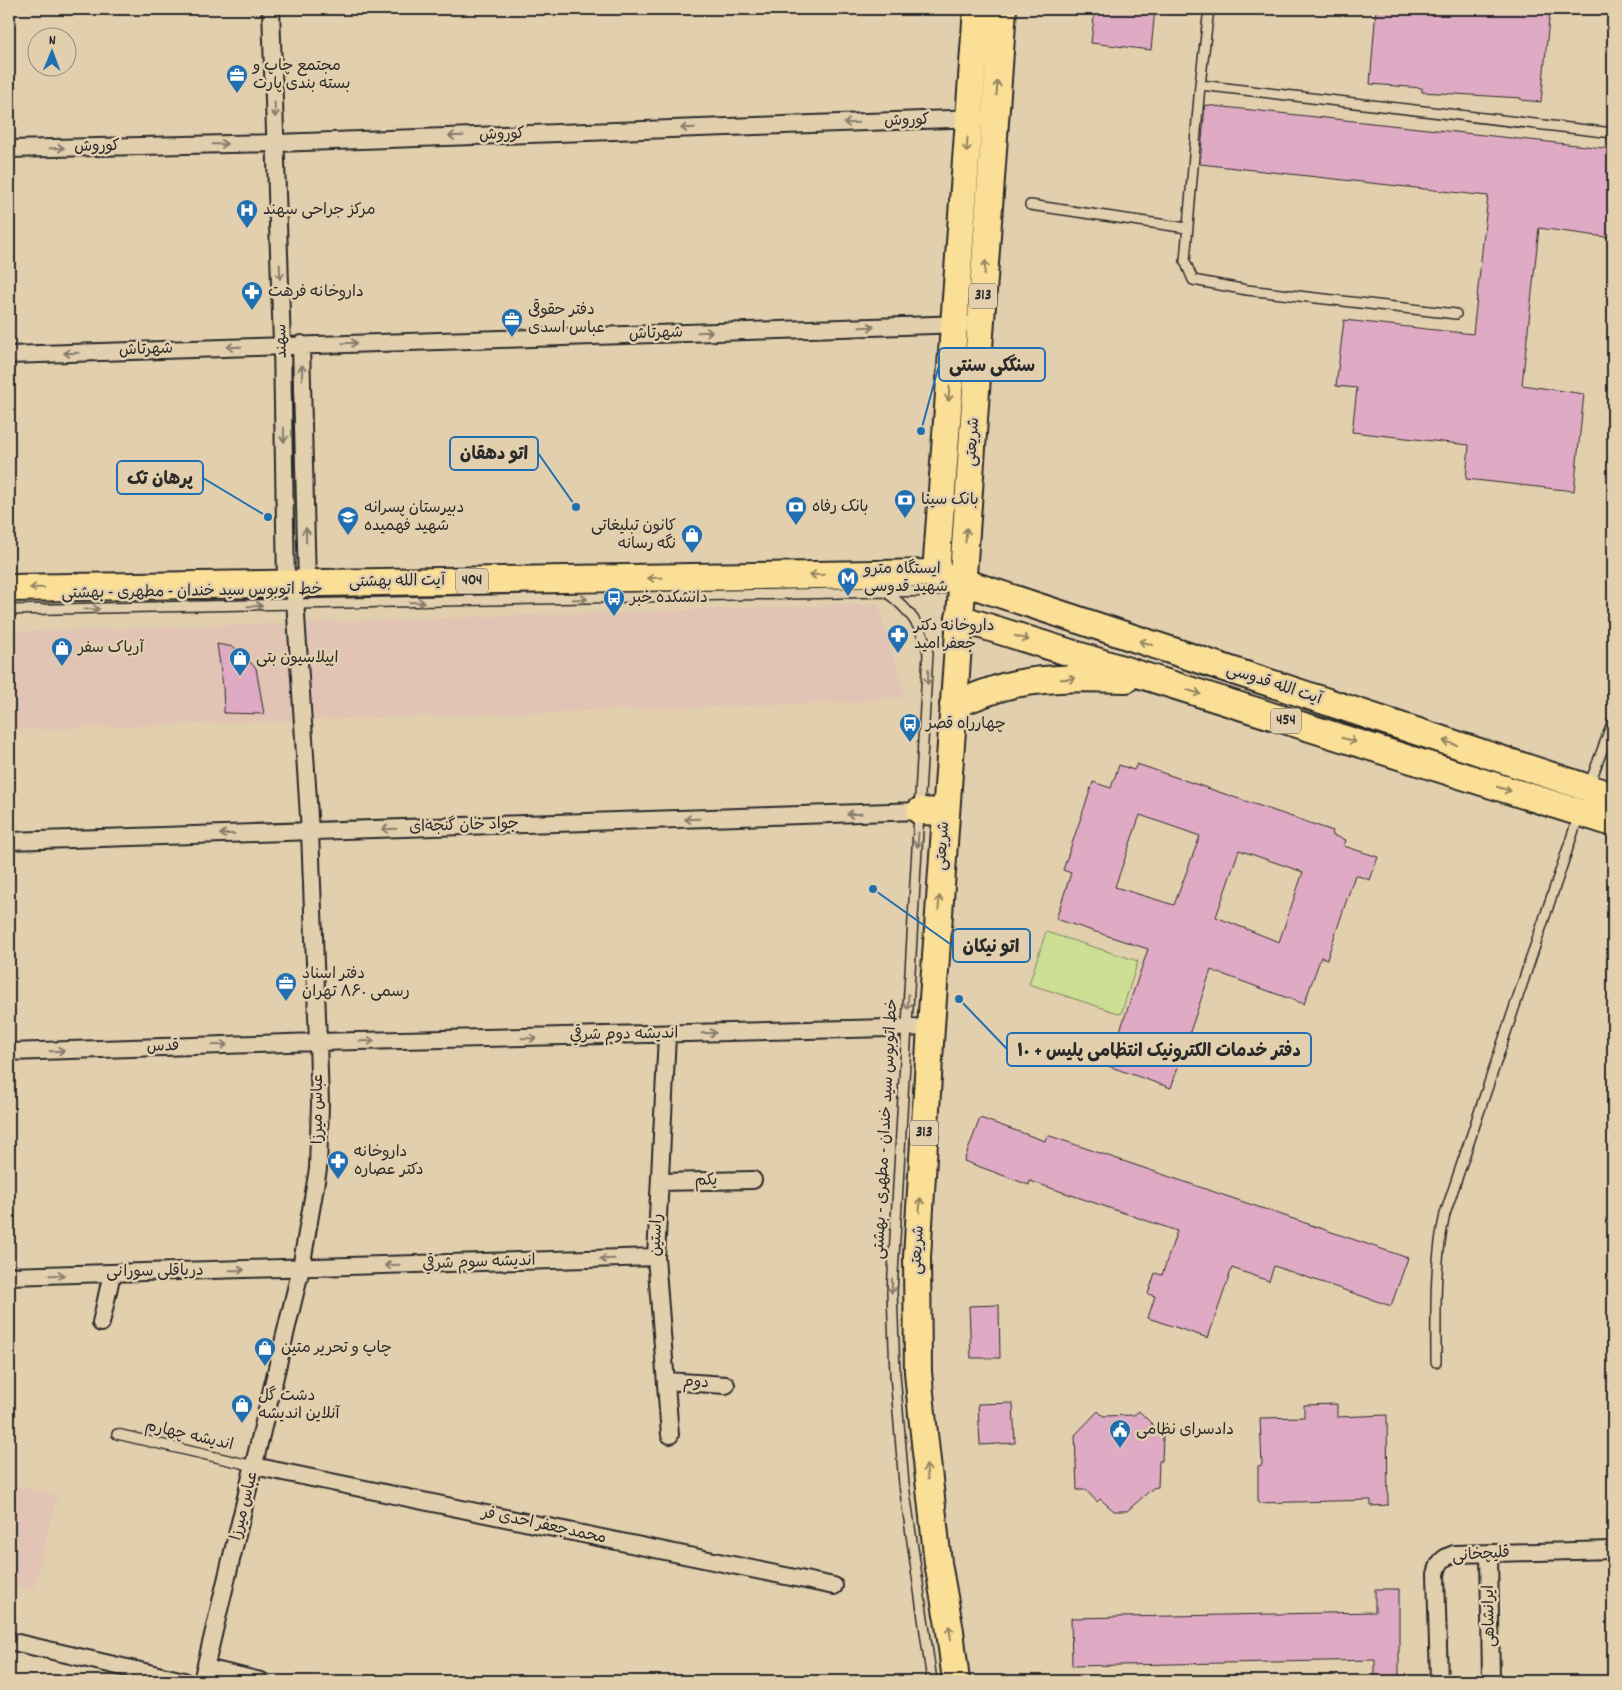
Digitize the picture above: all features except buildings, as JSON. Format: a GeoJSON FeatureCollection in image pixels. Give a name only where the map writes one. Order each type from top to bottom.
{"type":"FeatureCollection","features":[{"type":"Feature","properties":{"kind":"main road","name":"شریعتی"},"geometry":{"type":"LineString","coordinates":[[936,573],[977,9]]}},
{"type":"Feature","properties":{"kind":"main road","name":"شریعتی"},"geometry":{"type":"LineString","coordinates":[[956,1681],[932,1521],[918,1372],[916,1257],[919,1027],[946,812],[1003,9]]}},
{"type":"Feature","properties":{"kind":"main road","name":"آیت الله قدوسی"},"geometry":{"type":"LineString","coordinates":[[936,573],[1613,796]]}},
{"type":"Feature","properties":{"kind":"main road","name":"آیت الله بهشتی"},"geometry":{"type":"LineString","coordinates":[[9,588],[295,589],[936,573]]}},
{"type":"Feature","properties":{"kind":"main road","name":"آیت الله قدوسی"},"geometry":{"type":"LineString","coordinates":[[959,618],[1613,823]]}},
{"type":"Feature","properties":{"kind":"main road"},"geometry":{"type":"LineString","coordinates":[[953,706],[1014,684],[1047,680],[1158,680]]}},
{"type":"Feature","properties":{"kind":"main road"},"geometry":{"type":"LineString","coordinates":[[1580,813],[1589,788]]}},
{"type":"Feature","properties":{"kind":"main road"},"geometry":{"type":"LineString","coordinates":[[920,812],[946,812]]}},
{"type":"Feature","properties":{"kind":"street","name":"سهند"},"geometry":{"type":"LineString","coordinates":[[271,9],[282,345],[295,589]]}},
{"type":"Feature","properties":{"kind":"street","name":"کوروش"},"geometry":{"type":"LineString","coordinates":[[9,149],[276,143],[995,117]]}},
{"type":"Feature","properties":{"kind":"street","name":"شهرتاش"},"geometry":{"type":"LineString","coordinates":[[9,355],[301,344],[981,324]]}},
{"type":"Feature","properties":{"kind":"street"},"geometry":{"type":"LineString","coordinates":[[295,589],[301,344]]}},
{"type":"Feature","properties":{"kind":"street","name":"عباس میرزا"},"geometry":{"type":"LineString","coordinates":[[204,1674],[302,1268],[318,1169],[320,1104],[310,832],[295,589]]}},
{"type":"Feature","properties":{"kind":"street","name":"جواد خان گنجه‌ای"},"geometry":{"type":"LineString","coordinates":[[9,841],[920,812]]}},
{"type":"Feature","properties":{"kind":"street","name":"انديشه دوم شرقي"},"geometry":{"type":"LineString","coordinates":[[318,1042],[919,1027]]}},
{"type":"Feature","properties":{"kind":"street","name":"راستین"},"geometry":{"type":"LineString","coordinates":[[667,1034],[656,1257],[670,1434]]}},
{"type":"Feature","properties":{"kind":"street","name":"قدس"},"geometry":{"type":"LineString","coordinates":[[9,1052],[318,1042]]}},
{"type":"Feature","properties":{"kind":"street","name":"یکم"},"geometry":{"type":"LineString","coordinates":[[660,1182],[753,1180]]}},
{"type":"Feature","properties":{"kind":"street","name":"اندیشه سوم شرقي"},"geometry":{"type":"LineString","coordinates":[[302,1268],[656,1257]]}},
{"type":"Feature","properties":{"kind":"street","name":"دریاقلی سورانی"},"geometry":{"type":"LineString","coordinates":[[9,1276],[302,1268]]}},
{"type":"Feature","properties":{"kind":"street"},"geometry":{"type":"LineString","coordinates":[[101,1323],[112,1273]]}},
{"type":"Feature","properties":{"kind":"street","name":"دوم"},"geometry":{"type":"LineString","coordinates":[[666,1381],[726,1385]]}},
{"type":"Feature","properties":{"kind":"street","name":"محمدجعفر احدی فر"},"geometry":{"type":"LineString","coordinates":[[254,1466],[834,1586]]}},
{"type":"Feature","properties":{"kind":"street","name":"قلیچخانی"},"geometry":{"type":"LineString","coordinates":[[1439,1681],[1436,1574],[1438,1564],[1445,1557],[1454,1554],[1613,1550]]}},
{"type":"Feature","properties":{"kind":"street","name":"ایرانشاهی"},"geometry":{"type":"LineString","coordinates":[[1489,1553],[1491,1679]]}},
{"type":"Feature","properties":{"kind":"street"},"geometry":{"type":"LineString","coordinates":[[9,1641],[184,1681]]}},
{"type":"Feature","properties":{"kind":"street"},"geometry":{"type":"LineString","coordinates":[[204,1674],[261,1681]]}},
{"type":"Feature","properties":{"kind":"lane"},"geometry":{"type":"LineString","coordinates":[[1209,9],[1184,261],[1193,280],[1247,290],[1456,314]]}},
{"type":"Feature","properties":{"kind":"lane"},"geometry":{"type":"LineString","coordinates":[[1200,86],[1613,133]]}},
{"type":"Feature","properties":{"kind":"lane"},"geometry":{"type":"LineString","coordinates":[[1030,205],[1187,228]]}},
{"type":"Feature","properties":{"kind":"lane","name":"خط اتوبوس سید خندان - مطهری - بهشتی"},"geometry":{"type":"LineString","coordinates":[[9,610],[295,589],[886,592],[934,591],[963,583]]}},
{"type":"Feature","properties":{"kind":"lane","name":"خط اتوبوس سید خندان - مطهری - بهشتی"},"geometry":{"type":"LineString","coordinates":[[886,592],[902,604],[910,613],[923,635],[928,654],[920,812],[919,1027],[893,1258],[893,1327],[904,1485],[932,1681]]}},
{"type":"Feature","properties":{"kind":"lane"},"geometry":{"type":"LineString","coordinates":[[1589,788],[1613,720]]}},
{"type":"Feature","properties":{"kind":"lane"},"geometry":{"type":"LineString","coordinates":[[1436,1362],[1436,1266],[1439,1239],[1445,1214],[1580,813]]}},
{"type":"Feature","properties":{"kind":"lane","name":"اندیشه چهارم"},"geometry":{"type":"LineString","coordinates":[[117,1434],[254,1466]]}},
{"type":"Feature","properties":{"kind":"shaded area"},"geometry":{"type":"Polygon","coordinates":[[[878,604],[905,696],[860,702],[9,730],[9,632],[878,604]]]}},
{"type":"Feature","properties":{"kind":"shaded area"},"geometry":{"type":"Polygon","coordinates":[[[9,1484],[57,1495],[34,1591],[9,1585],[9,1484]]]}},
{"type":"Feature","properties":{"kind":"green space"},"geometry":{"type":"Polygon","coordinates":[[[1046,932],[1138,961],[1121,1014],[1029,984],[1046,932]]]}},
{"type":"Feature","properties":{"kind":"place","name":"مجتمع چاپ و بسته بندی پارت"},"geometry":{"type":"Point","coordinates":[237,94]}},
{"type":"Feature","properties":{"kind":"place","name":"مرکز جراحی سهند"},"geometry":{"type":"Point","coordinates":[247,229]}},
{"type":"Feature","properties":{"kind":"place","name":"داروخانه فرهت"},"geometry":{"type":"Point","coordinates":[252,311]}},
{"type":"Feature","properties":{"kind":"place","name":"دفتر حقوقی عباس اسدی"},"geometry":{"type":"Point","coordinates":[512,338]}},
{"type":"Feature","properties":{"kind":"place","name":"سنگکی سنتی"},"geometry":{"type":"Point","coordinates":[921,431]}},
{"type":"Feature","properties":{"kind":"place","name":"اتو دهقان"},"geometry":{"type":"Point","coordinates":[576,507]}},
{"type":"Feature","properties":{"kind":"place","name":"پرهان تک"},"geometry":{"type":"Point","coordinates":[268,517]}},
{"type":"Feature","properties":{"kind":"place","name":"بانک سینا"},"geometry":{"type":"Point","coordinates":[905,519]}},
{"type":"Feature","properties":{"kind":"place","name":"بانک رفاه"},"geometry":{"type":"Point","coordinates":[796,526]}},
{"type":"Feature","properties":{"kind":"place","name":"دبیرستان پسرانه شهید فهمیده"},"geometry":{"type":"Point","coordinates":[348,536]}},
{"type":"Feature","properties":{"kind":"place","name":"کانون تبلیغاتی نگه رسانه"},"geometry":{"type":"Point","coordinates":[692,554]}},
{"type":"Feature","properties":{"kind":"place","name":"ایستگاه مترو شهید قدوسی"},"geometry":{"type":"Point","coordinates":[848,597]}},
{"type":"Feature","properties":{"kind":"place","name":"دانشکده خبر"},"geometry":{"type":"Point","coordinates":[614,617]}},
{"type":"Feature","properties":{"kind":"place","name":"داروخانه دکتر جعفر امید"},"geometry":{"type":"Point","coordinates":[898,654]}},
{"type":"Feature","properties":{"kind":"place","name":"آریاک سفر"},"geometry":{"type":"Point","coordinates":[62,667]}},
{"type":"Feature","properties":{"kind":"place","name":"اپیلاسیون بتی"},"geometry":{"type":"Point","coordinates":[240,677]}},
{"type":"Feature","properties":{"kind":"place","name":"چهارراه قصر"},"geometry":{"type":"Point","coordinates":[910,743]}},
{"type":"Feature","properties":{"kind":"place","name":"اتو نیکان"},"geometry":{"type":"Point","coordinates":[873,889]}},
{"type":"Feature","properties":{"kind":"place","name":"دفتر خدمات الکترونیک انتظامی پلیس + ۱۰"},"geometry":{"type":"Point","coordinates":[959,999]}},
{"type":"Feature","properties":{"kind":"place","name":"دفتر اسناد رسمی ۸۶۰ تهران"},"geometry":{"type":"Point","coordinates":[286,1002]}},
{"type":"Feature","properties":{"kind":"place","name":"داروخانه دکتر عصاره"},"geometry":{"type":"Point","coordinates":[338,1180]}},
{"type":"Feature","properties":{"kind":"place","name":"چاپ و تحریر متین"},"geometry":{"type":"Point","coordinates":[265,1367]}},
{"type":"Feature","properties":{"kind":"place","name":"دشت گل آنلاین اندیشه"},"geometry":{"type":"Point","coordinates":[242,1424]}},
{"type":"Feature","properties":{"kind":"place","name":"دادسرای نظامی"},"geometry":{"type":"Point","coordinates":[1120,1449]}}]}
